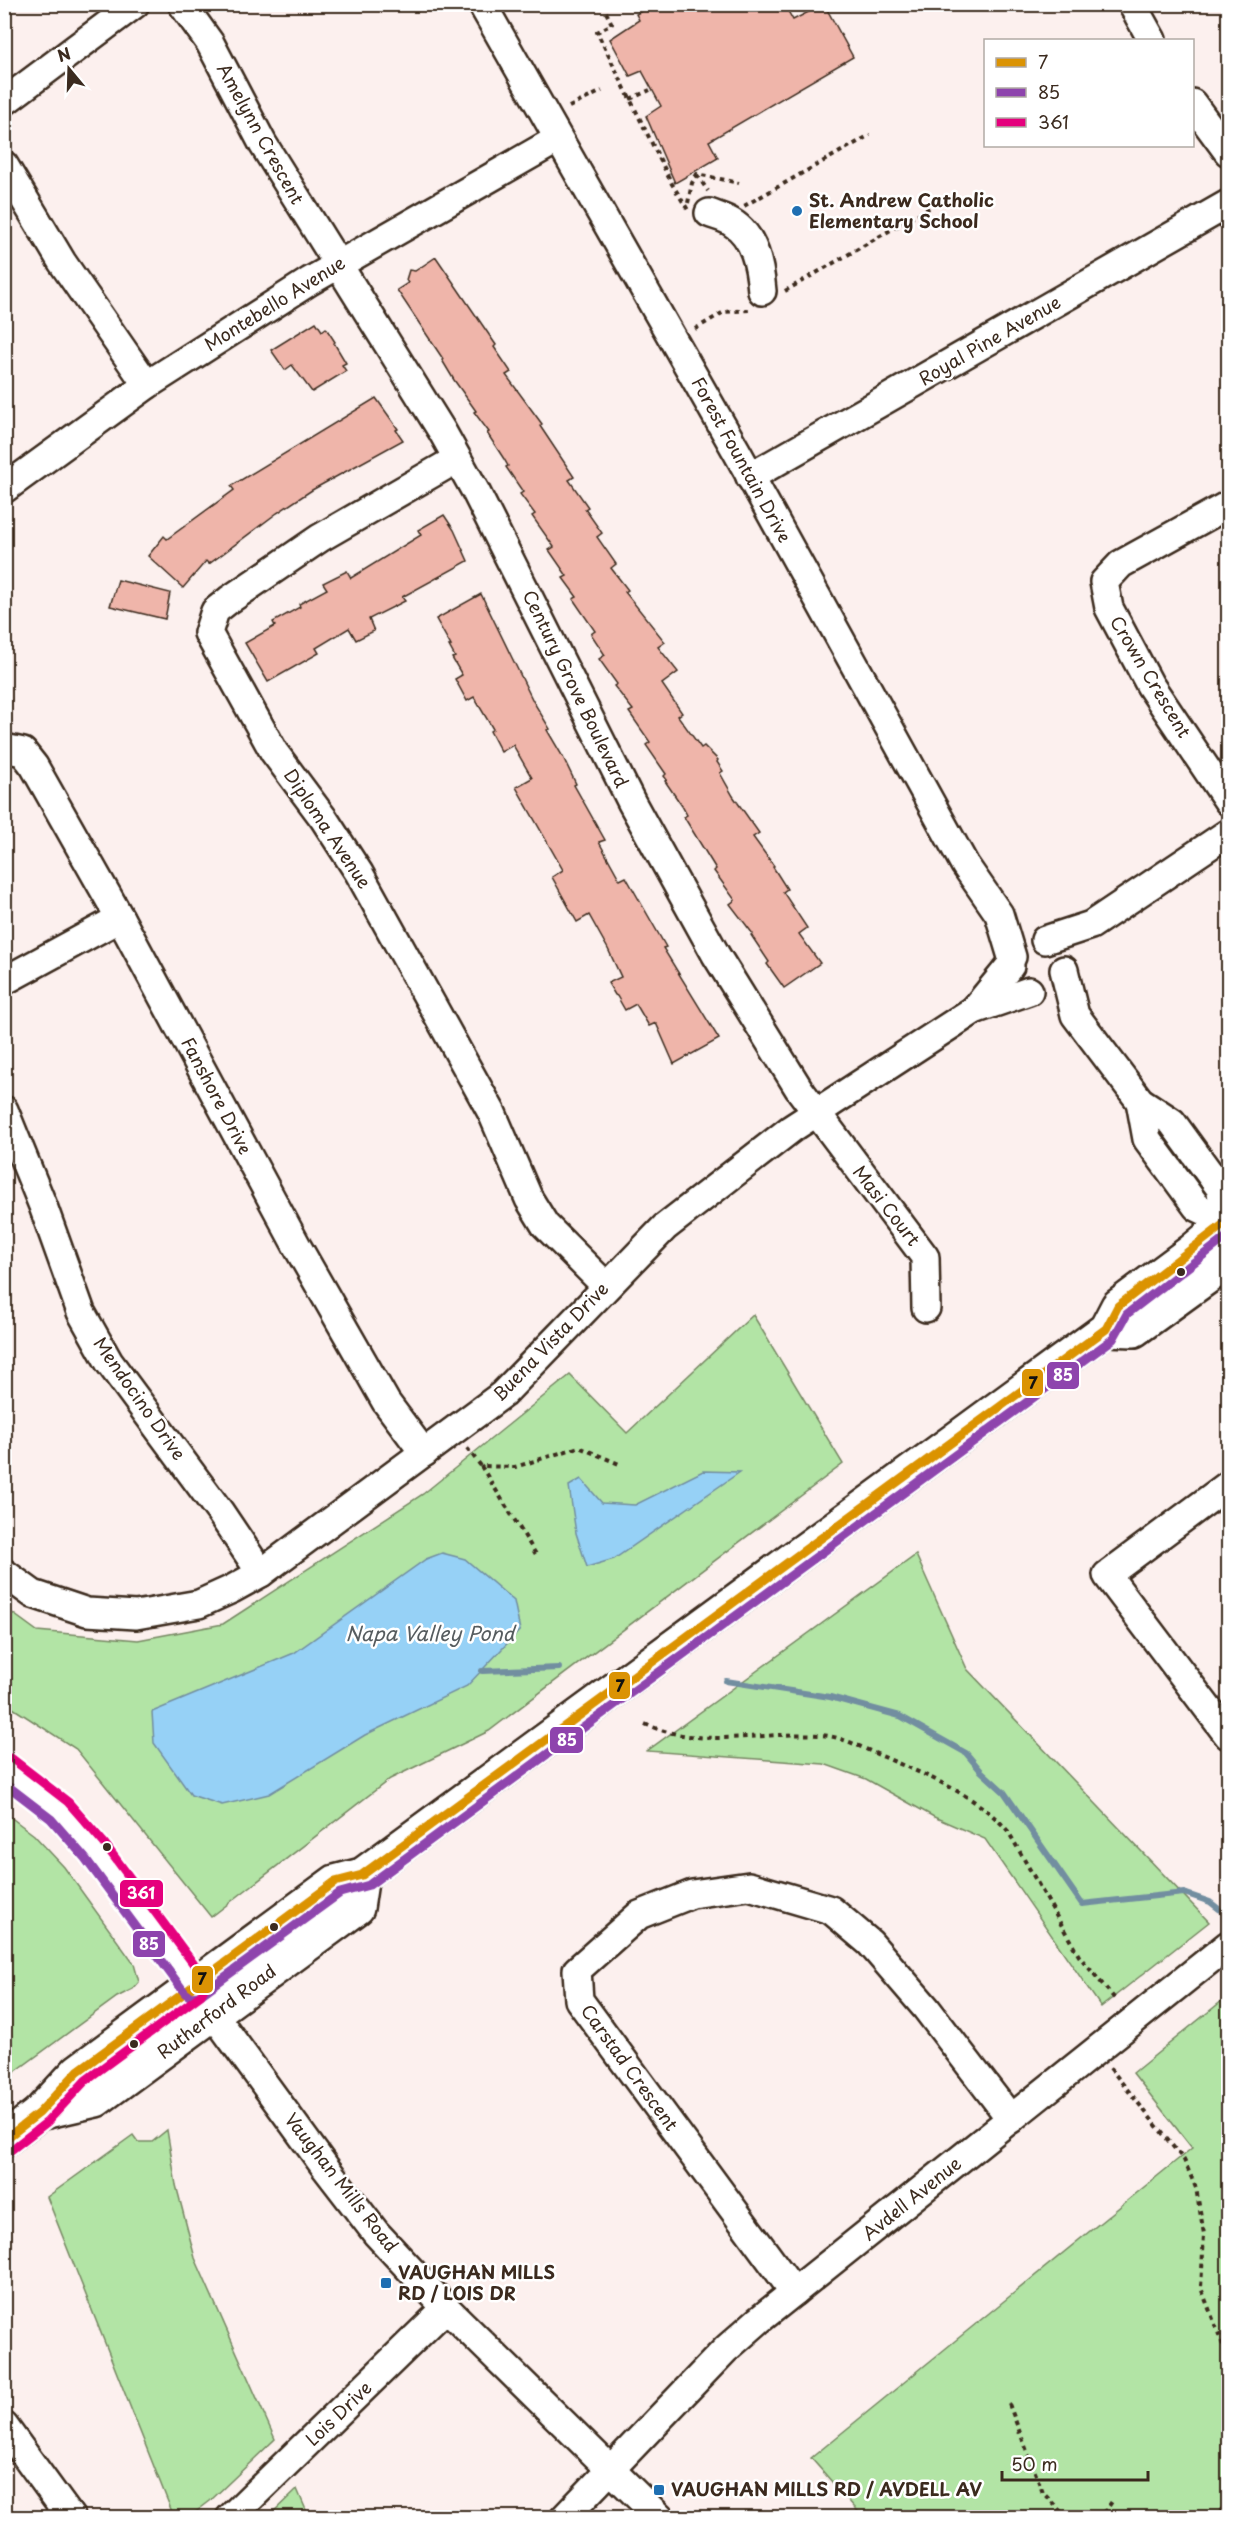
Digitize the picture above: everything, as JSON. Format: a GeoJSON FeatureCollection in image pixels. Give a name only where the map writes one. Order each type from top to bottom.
{"type":"FeatureCollection","features":[{"type":"Feature","properties":{"kind":"main road","name":"Rutherford Road"},"geometry":{"type":"LineString","coordinates":[[4,2140],[39,2113],[78,2071],[194,1985],[335,1882],[362,1875],[1106,1329],[1118,1306],[1228,1222]]}},
{"type":"Feature","properties":{"kind":"main road"},"geometry":{"type":"LineString","coordinates":[[1106,1329],[1134,1330],[1228,1262]]}},
{"type":"Feature","properties":{"kind":"main road","name":"Rutherford Road"},"geometry":{"type":"LineString","coordinates":[[39,2113],[96,2100],[214,2014],[357,1908],[362,1875]]}},
{"type":"Feature","properties":{"kind":"street"},"geometry":{"type":"LineString","coordinates":[[4,102],[135,4]]}},
{"type":"Feature","properties":{"kind":"street","name":"Amelynn Crescent"},"geometry":{"type":"LineString","coordinates":[[182,4],[210,43],[263,144],[337,265]]}},
{"type":"Feature","properties":{"kind":"street","name":"Forest Fountain Drive"},"geometry":{"type":"LineString","coordinates":[[482,4],[750,477],[965,865],[999,914],[1011,961]]}},
{"type":"Feature","properties":{"kind":"street"},"geometry":{"type":"LineString","coordinates":[[1132,4],[1151,39]]}},
{"type":"Feature","properties":{"kind":"street"},"geometry":{"type":"LineString","coordinates":[[1194,106],[1228,152]]}},
{"type":"Feature","properties":{"kind":"street","name":"Montebello Avenue"},"geometry":{"type":"LineString","coordinates":[[4,489],[147,385],[337,265],[558,139]]}},
{"type":"Feature","properties":{"kind":"street"},"geometry":{"type":"LineString","coordinates":[[4,165],[62,262],[147,385]]}},
{"type":"Feature","properties":{"kind":"street","name":"Royal Pine Avenue"},"geometry":{"type":"LineString","coordinates":[[750,477],[1228,204]]}},
{"type":"Feature","properties":{"kind":"street"},"geometry":{"type":"LineString","coordinates":[[710,206],[739,228],[747,239],[756,255],[765,298]]}},
{"type":"Feature","properties":{"kind":"street","name":"Century Grove Boulevard"},"geometry":{"type":"LineString","coordinates":[[337,265],[457,459],[513,564],[632,803],[716,955],[816,1113]]}},
{"type":"Feature","properties":{"kind":"street","name":"Diploma Avenue"},"geometry":{"type":"LineString","coordinates":[[457,459],[320,538],[230,600],[215,611],[208,633],[274,752],[324,819],[359,873],[492,1113],[529,1199],[545,1225],[606,1286]]}},
{"type":"Feature","properties":{"kind":"street","name":"Crown Crescent"},"geometry":{"type":"LineString","coordinates":[[1228,505],[1121,564],[1104,582],[1109,608],[1150,685],[1228,801]]}},
{"type":"Feature","properties":{"kind":"street","name":"Fanshore Drive"},"geometry":{"type":"LineString","coordinates":[[4,748],[23,752],[34,766],[120,918],[298,1248],[386,1402],[424,1453]]}},
{"type":"Feature","properties":{"kind":"street"},"geometry":{"type":"LineString","coordinates":[[1043,940],[1091,925],[1228,833]]}},
{"type":"Feature","properties":{"kind":"street","name":"Forest Fountain Drive"},"geometry":{"type":"LineString","coordinates":[[999,914],[1043,940]]}},
{"type":"Feature","properties":{"kind":"street"},"geometry":{"type":"LineString","coordinates":[[4,981],[120,918]]}},
{"type":"Feature","properties":{"kind":"street"},"geometry":{"type":"LineString","coordinates":[[1030,992],[1047,991],[1059,982],[1064,969],[1091,925]]}},
{"type":"Feature","properties":{"kind":"street"},"geometry":{"type":"LineString","coordinates":[[1075,1015],[1016,983],[1011,961],[1021,945],[1034,939],[1043,940],[1055,946],[1060,952],[1075,1015],[1140,1101],[1172,1122],[1220,1188],[1228,1222]]}},
{"type":"Feature","properties":{"kind":"street","name":"Buena Vista Drive"},"geometry":{"type":"LineString","coordinates":[[974,1010],[1011,961]]}},
{"type":"Feature","properties":{"kind":"street","name":"Buena Vista Drive"},"geometry":{"type":"LineString","coordinates":[[4,1573],[33,1594],[87,1612],[135,1615],[200,1604],[261,1573],[503,1394],[665,1227],[791,1129],[974,1010],[1030,992]]}},
{"type":"Feature","properties":{"kind":"street","name":"Mendocino Drive"},"geometry":{"type":"LineString","coordinates":[[4,1110],[43,1206],[81,1312],[109,1362],[220,1512],[261,1573]]}},
{"type":"Feature","properties":{"kind":"street","name":"Masi Court"},"geometry":{"type":"LineString","coordinates":[[816,1113],[925,1257],[926,1308]]}},
{"type":"Feature","properties":{"kind":"street"},"geometry":{"type":"LineString","coordinates":[[1228,1485],[1107,1575],[1228,1735]]}},
{"type":"Feature","properties":{"kind":"street","name":"Vaughan Mills Road"},"geometry":{"type":"LineString","coordinates":[[4,1768],[59,1810],[94,1850],[361,2214],[446,2308],[660,2517]]}},
{"type":"Feature","properties":{"kind":"street","name":"Carstad Crescent"},"geometry":{"type":"LineString","coordinates":[[794,2292],[579,2000],[577,1970],[639,1915],[692,1894],[749,1886],[831,1910],[870,1943],[926,2008],[1011,2119]]}},
{"type":"Feature","properties":{"kind":"street","name":"Avdell Avenue"},"geometry":{"type":"LineString","coordinates":[[564,2517],[726,2349],[1228,1945]]}},
{"type":"Feature","properties":{"kind":"street","name":"Lois Drive"},"geometry":{"type":"LineString","coordinates":[[230,2517],[446,2308]]}},
{"type":"Feature","properties":{"kind":"street"},"geometry":{"type":"LineString","coordinates":[[4,2426],[71,2517]]}},
{"type":"Feature","properties":{"kind":"path"},"geometry":{"type":"LineString","coordinates":[[602,4],[612,24],[597,32],[687,208],[692,183],[697,174]]}},
{"type":"Feature","properties":{"kind":"path"},"geometry":{"type":"LineString","coordinates":[[630,99],[650,90]]}},
{"type":"Feature","properties":{"kind":"path"},"geometry":{"type":"LineString","coordinates":[[569,107],[602,91]]}},
{"type":"Feature","properties":{"kind":"path"},"geometry":{"type":"LineString","coordinates":[[736,211],[870,135]]}},
{"type":"Feature","properties":{"kind":"path"},"geometry":{"type":"LineString","coordinates":[[697,174],[739,183]]}},
{"type":"Feature","properties":{"kind":"path"},"geometry":{"type":"LineString","coordinates":[[697,174],[710,206]]}},
{"type":"Feature","properties":{"kind":"path"},"geometry":{"type":"LineString","coordinates":[[695,329],[724,312],[765,298],[946,198]]}},
{"type":"Feature","properties":{"kind":"path"},"geometry":{"type":"LineString","coordinates":[[463,1443],[481,1466],[537,1556]]}},
{"type":"Feature","properties":{"kind":"path"},"geometry":{"type":"LineString","coordinates":[[481,1466],[515,1467],[579,1447],[619,1464]]}},
{"type":"Feature","properties":{"kind":"path"},"geometry":{"type":"LineString","coordinates":[[645,1724],[666,1733],[693,1738],[822,1735],[846,1741],[950,1786],[995,1816],[1008,1831],[1079,1956],[1115,1999]]}},
{"type":"Feature","properties":{"kind":"path"},"geometry":{"type":"LineString","coordinates":[[1108,2065],[1184,2160],[1196,2188],[1204,2234],[1201,2288],[1228,2358]]}},
{"type":"Feature","properties":{"kind":"path"},"geometry":{"type":"LineString","coordinates":[[1009,2404],[1043,2493],[1066,2517]]}},
{"type":"Feature","properties":{"kind":"path"},"geometry":{"type":"LineString","coordinates":[[1096,2517],[1106,2510],[1113,2500]]}},
{"type":"Feature","properties":{"kind":"path"},"geometry":{"type":"LineString","coordinates":[[1214,2517],[1228,2503]]}},
{"type":"Feature","properties":{"kind":"green space"},"geometry":{"type":"Polygon","coordinates":[[[753,1315],[843,1464],[489,1731],[390,1779],[211,1917],[76,1749],[5,1703],[4,1607],[37,1631],[138,1640],[223,1624],[423,1494],[570,1375],[627,1433],[753,1315]]]}},
{"type":"Feature","properties":{"kind":"green space"},"geometry":{"type":"Polygon","coordinates":[[[916,1555],[967,1669],[1209,1922],[1101,2007],[985,1839],[934,1817],[866,1779],[824,1764],[647,1751],[916,1555]]]}},
{"type":"Feature","properties":{"kind":"green space"},"geometry":{"type":"Polygon","coordinates":[[[5,1813],[34,1835],[64,1867],[134,1964],[139,1982],[133,1989],[117,1997],[5,2079],[5,1813]]]}},
{"type":"Feature","properties":{"kind":"green space"},"geometry":{"type":"Polygon","coordinates":[[[1228,1996],[1228,2517],[863,2517],[811,2458],[1192,2148],[1133,2073],[1228,1996]]]}},
{"type":"Feature","properties":{"kind":"green space"},"geometry":{"type":"Polygon","coordinates":[[[167,2130],[176,2185],[195,2258],[275,2439],[210,2501],[189,2517],[174,2517],[47,2197],[133,2135],[138,2142],[152,2142],[167,2130]]]}},
{"type":"Feature","properties":{"kind":"green space"},"geometry":{"type":"Polygon","coordinates":[[[297,2489],[309,2517],[268,2517],[297,2489]]]}},
{"type":"Feature","properties":{"kind":"water"},"geometry":{"type":"Polygon","coordinates":[[[703,1471],[740,1472],[614,1559],[587,1567],[576,1533],[569,1486],[581,1479],[602,1503],[635,1505],[703,1471]]]}},
{"type":"Feature","properties":{"kind":"water","name":"Napa Valley Pond"},"geometry":{"type":"Polygon","coordinates":[[[442,1553],[465,1559],[514,1601],[520,1630],[467,1686],[365,1735],[269,1794],[222,1805],[191,1795],[154,1743],[152,1712],[294,1653],[426,1559],[442,1553]]]}},
{"type":"Feature","properties":{"kind":"building"},"geometry":{"type":"Polygon","coordinates":[[[654,4],[784,4],[793,20],[824,4],[853,57],[709,141],[718,158],[675,183],[646,116],[661,106],[642,71],[630,76],[610,39],[639,20],[636,14],[654,4]]]}},
{"type":"Feature","properties":{"kind":"building"},"geometry":{"type":"Polygon","coordinates":[[[436,257],[496,345],[494,347],[511,372],[506,375],[542,424],[540,426],[574,477],[569,480],[588,507],[585,509],[602,533],[597,537],[616,564],[611,568],[628,590],[625,592],[665,642],[658,647],[678,672],[662,684],[682,713],[678,716],[701,748],[704,746],[718,760],[723,771],[720,773],[759,833],[753,837],[774,866],[787,889],[783,892],[807,928],[799,934],[820,963],[784,988],[767,964],[769,962],[751,935],[753,934],[730,904],[735,900],[714,871],[716,869],[684,817],[687,815],[665,781],[667,780],[664,776],[666,774],[646,745],[650,742],[629,712],[633,710],[614,686],[617,684],[599,659],[605,655],[591,634],[595,631],[573,599],[577,597],[563,578],[567,576],[549,550],[554,547],[532,516],[535,514],[520,494],[523,492],[506,467],[508,466],[487,433],[489,432],[397,290],[408,283],[406,280],[409,270],[415,271],[436,257]]]}},
{"type":"Feature","properties":{"kind":"building"},"geometry":{"type":"Polygon","coordinates":[[[316,322],[322,331],[326,328],[335,342],[346,363],[342,365],[346,371],[312,392],[292,365],[285,370],[271,350],[316,322]]]}},
{"type":"Feature","properties":{"kind":"building"},"geometry":{"type":"Polygon","coordinates":[[[376,398],[403,440],[312,490],[277,513],[209,564],[206,561],[183,588],[148,556],[164,536],[167,539],[234,490],[231,486],[376,398]]]}},
{"type":"Feature","properties":{"kind":"building"},"geometry":{"type":"Polygon","coordinates":[[[444,515],[454,530],[468,561],[402,597],[405,601],[369,619],[374,631],[356,640],[349,628],[316,648],[319,653],[268,682],[245,643],[275,626],[273,622],[300,607],[299,604],[327,589],[323,583],[347,571],[351,578],[421,535],[418,530],[444,515]]]}},
{"type":"Feature","properties":{"kind":"building"},"geometry":{"type":"Polygon","coordinates":[[[118,580],[170,593],[165,619],[110,606],[118,580]]]}},
{"type":"Feature","properties":{"kind":"building"},"geometry":{"type":"Polygon","coordinates":[[[481,594],[533,701],[550,729],[547,730],[563,757],[576,784],[574,785],[605,840],[599,842],[620,880],[626,877],[666,947],[663,948],[719,1039],[674,1064],[656,1023],[649,1026],[636,1004],[625,1010],[615,995],[608,983],[621,977],[608,949],[589,915],[577,922],[552,877],[563,870],[516,787],[532,778],[513,745],[501,752],[490,731],[493,729],[474,697],[467,701],[455,679],[462,675],[452,658],[455,657],[449,646],[451,646],[436,619],[481,594]]]}},
{"type":"Feature","properties":{"kind":"waterway"},"geometry":{"type":"LineString","coordinates":[[482,1671],[559,1668]]}},
{"type":"Feature","properties":{"kind":"waterway"},"geometry":{"type":"LineString","coordinates":[[726,1681],[830,1697],[900,1716],[966,1753],[981,1771],[1004,1792],[1082,1904],[1184,1893],[1210,1902],[1228,1916]]}},
{"type":"Feature","properties":{"kind":"transit line","name":"7"},"geometry":{"type":"LineString","coordinates":[[4,2140],[39,2113],[78,2071],[335,1882],[362,1875],[1106,1329],[1118,1306],[1228,1221]]}},
{"type":"Feature","properties":{"kind":"transit line","name":"85"},"geometry":{"type":"LineString","coordinates":[[4,1783],[51,1819],[85,1858],[185,1993],[191,1997],[199,1996],[340,1893],[369,1885],[1113,1339],[1127,1314],[1228,1236]]}},
{"type":"Feature","properties":{"kind":"transit line","name":"361"},"geometry":{"type":"LineString","coordinates":[[11,1758],[68,1802],[104,1843],[204,1978],[206,1984],[201,1995],[86,2080],[47,2122],[11,2150]]}},
{"type":"Feature","properties":{"kind":"place","name":"St. Andrew Catholic Elementary School"},"geometry":{"type":"Point","coordinates":[797,211]}},
{"type":"Feature","properties":{"kind":"place","name":"VAUGHAN MILLS RD / LOIS DR"},"geometry":{"type":"Point","coordinates":[386,2283]}},
{"type":"Feature","properties":{"kind":"place","name":"VAUGHAN MILLS RD / AVDELL AV"},"geometry":{"type":"Point","coordinates":[659,2490]}}]}
